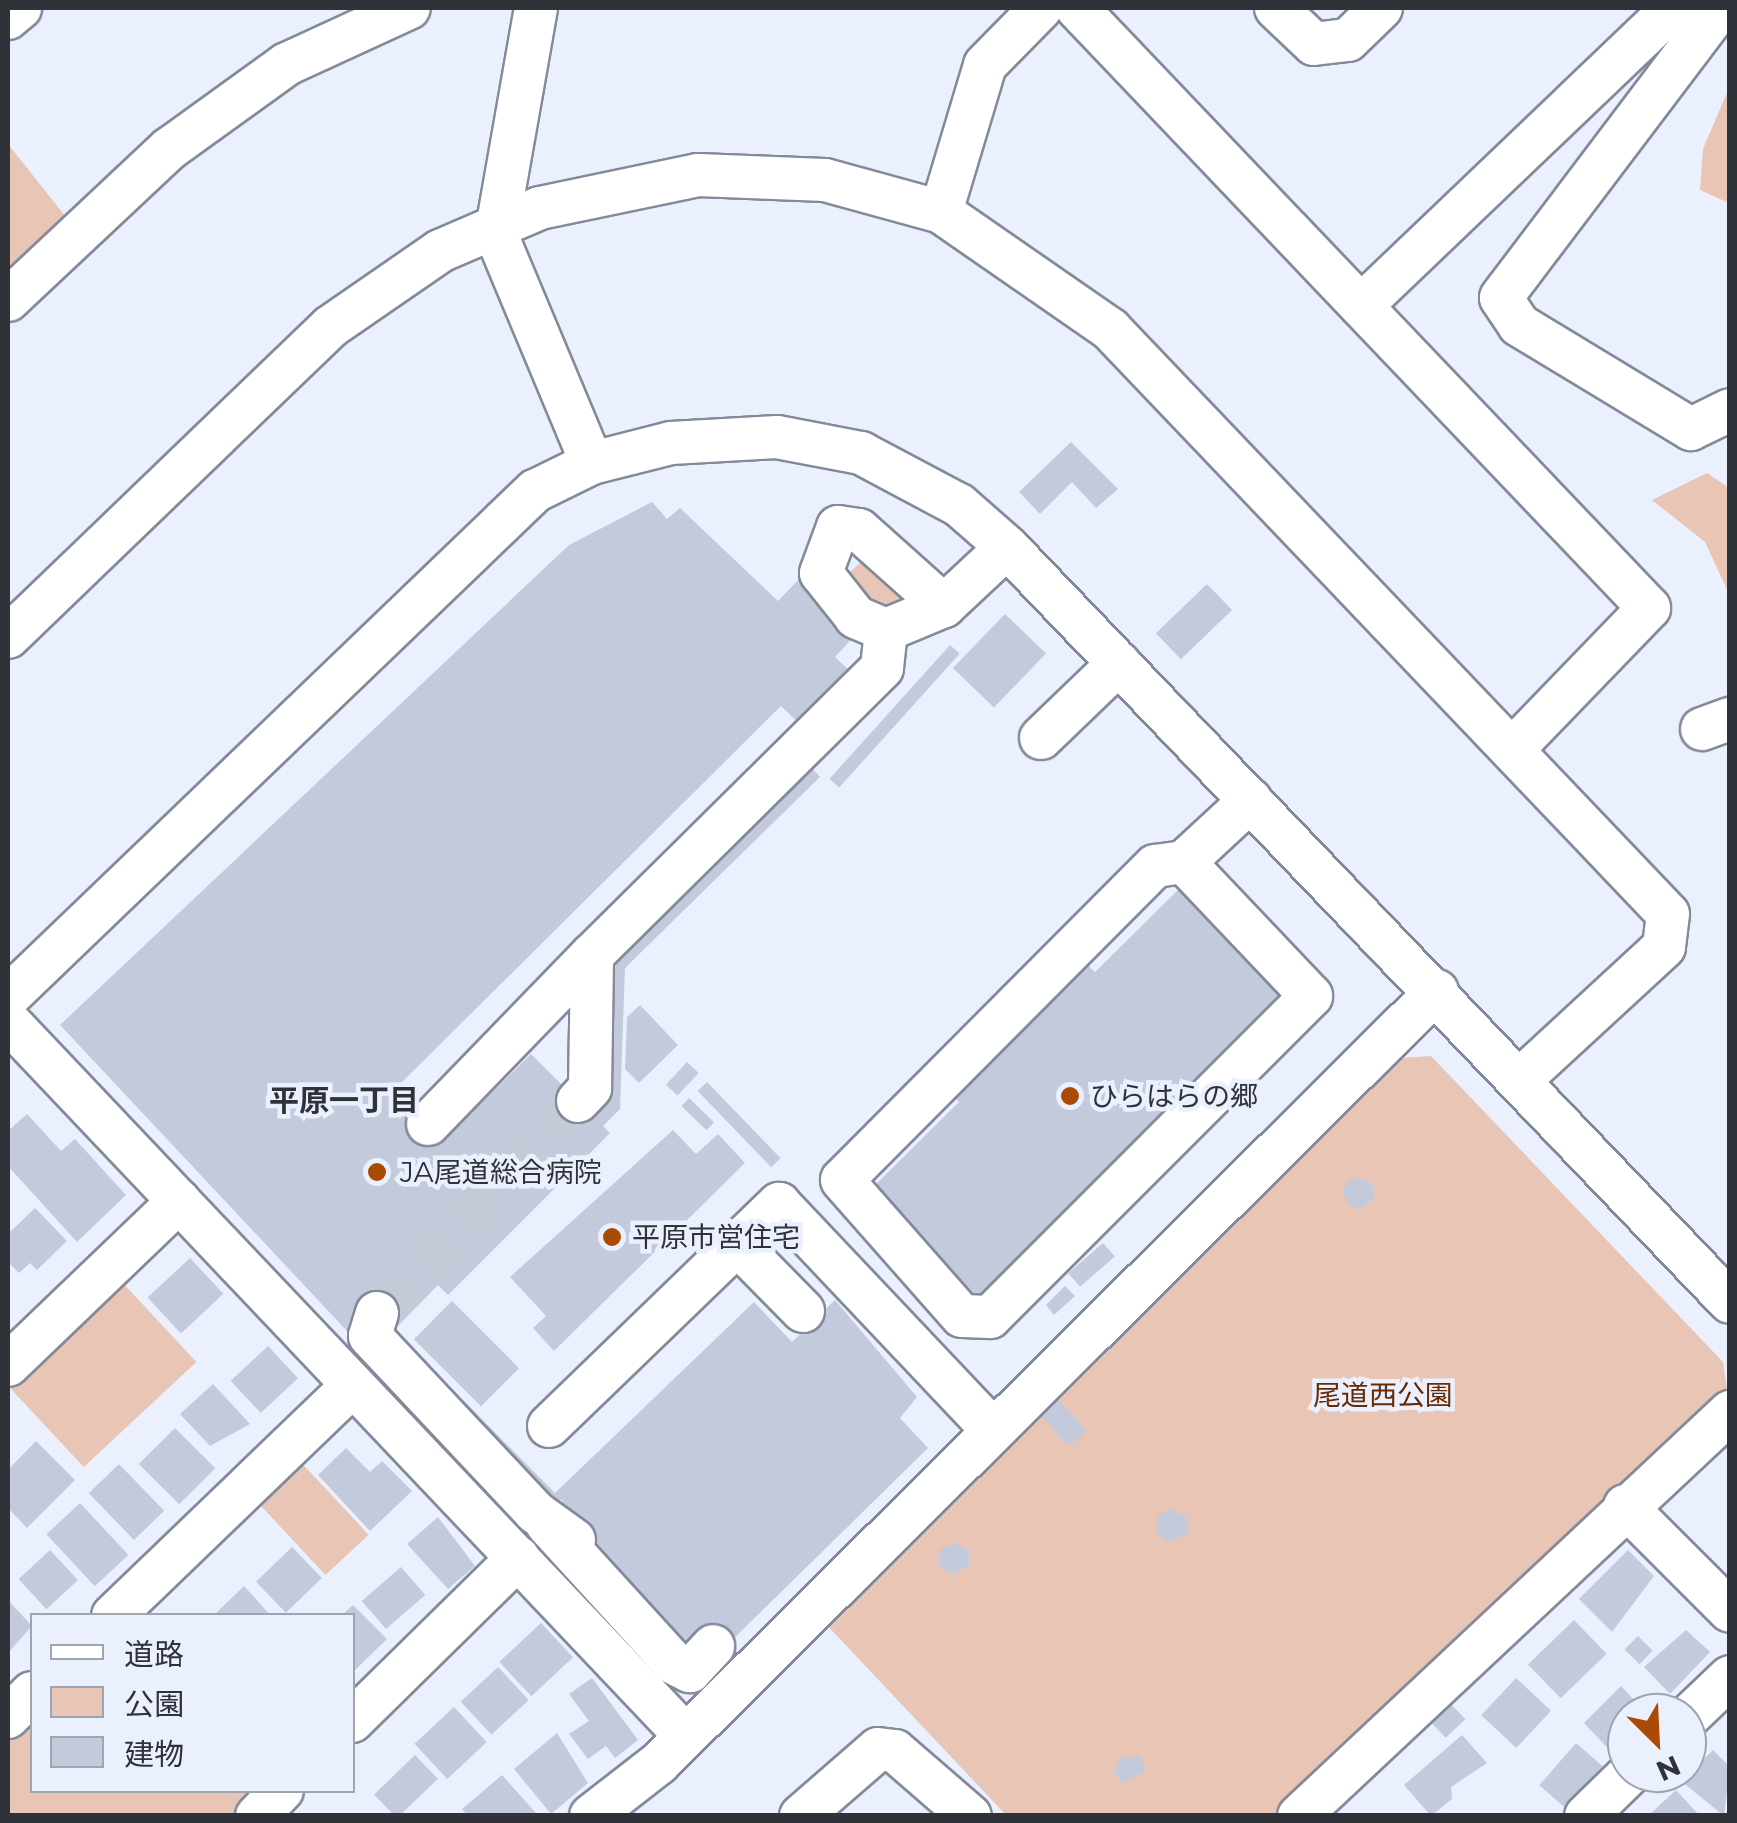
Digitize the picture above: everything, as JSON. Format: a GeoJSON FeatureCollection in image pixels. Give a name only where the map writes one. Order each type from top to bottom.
{"type":"FeatureCollection","features":[{"type":"Feature","properties":{"kind":"street"},"geometry":{"type":"LineString","coordinates":[[8,18],[20,8]]}},
{"type":"Feature","properties":{"kind":"street"},"geometry":{"type":"LineString","coordinates":[[8,300],[169,149],[287,64],[409,8]]}},
{"type":"Feature","properties":{"kind":"street"},"geometry":{"type":"LineString","coordinates":[[536,8],[496,234],[592,463]]}},
{"type":"Feature","properties":{"kind":"street"},"geometry":{"type":"LineString","coordinates":[[942,212],[985,64],[1042,8]]}},
{"type":"Feature","properties":{"kind":"street"},"geometry":{"type":"LineString","coordinates":[[1077,8],[1649,608],[1512,750]]}},
{"type":"Feature","properties":{"kind":"street"},"geometry":{"type":"LineString","coordinates":[[1276,8],[1314,44],[1348,40],[1381,8]]}},
{"type":"Feature","properties":{"kind":"street"},"geometry":{"type":"LineString","coordinates":[[1361,306],[1673,8]]}},
{"type":"Feature","properties":{"kind":"street"},"geometry":{"type":"LineString","coordinates":[[1720,8],[1501,298],[1518,325],[1690,429],[1730,410]]}},
{"type":"Feature","properties":{"kind":"street"},"geometry":{"type":"LineString","coordinates":[[8,638],[330,327],[440,251],[496,234],[540,208],[698,174],[824,180],[942,212],[1110,328],[1668,914],[1664,947],[1520,1080]]}},
{"type":"Feature","properties":{"kind":"street"},"geometry":{"type":"LineString","coordinates":[[8,997],[454,560],[534,492],[592,463],[671,444],[777,437],[861,453],[958,505],[1006,547],[1437,991],[1730,1302]]}},
{"type":"Feature","properties":{"kind":"street"},"geometry":{"type":"LineString","coordinates":[[944,606],[860,530],[838,527],[821,574],[856,617],[886,630],[944,606],[1006,547]]}},
{"type":"Feature","properties":{"kind":"street"},"geometry":{"type":"LineString","coordinates":[[428,1124],[592,955],[882,668],[886,630]]}},
{"type":"Feature","properties":{"kind":"street"},"geometry":{"type":"LineString","coordinates":[[1041,738],[1119,663]]}},
{"type":"Feature","properties":{"kind":"street"},"geometry":{"type":"LineString","coordinates":[[1184,862],[1311,996],[990,1316],[962,1316],[842,1180],[1155,866],[1184,862],[1251,800]]}},
{"type":"Feature","properties":{"kind":"street"},"geometry":{"type":"LineString","coordinates":[[578,1101],[590,1088],[592,955]]}},
{"type":"Feature","properties":{"kind":"street"},"geometry":{"type":"LineString","coordinates":[[591,1816],[682,1732],[1437,991]]}},
{"type":"Feature","properties":{"kind":"street"},"geometry":{"type":"LineString","coordinates":[[8,1021],[682,1732]]}},
{"type":"Feature","properties":{"kind":"street"},"geometry":{"type":"LineString","coordinates":[[8,1365],[179,1201]]}},
{"type":"Feature","properties":{"kind":"street"},"geometry":{"type":"LineString","coordinates":[[549,1426],[778,1204],[794,1211],[991,1428]]}},
{"type":"Feature","properties":{"kind":"street"},"geometry":{"type":"LineString","coordinates":[[737,1244],[802,1311]]}},
{"type":"Feature","properties":{"kind":"street"},"geometry":{"type":"LineString","coordinates":[[377,1312],[370,1336],[674,1663],[690,1671],[713,1646]]}},
{"type":"Feature","properties":{"kind":"street"},"geometry":{"type":"LineString","coordinates":[[116,1613],[354,1385]]}},
{"type":"Feature","properties":{"kind":"street"},"geometry":{"type":"LineString","coordinates":[[1299,1816],[1625,1506],[1730,1412]]}},
{"type":"Feature","properties":{"kind":"street"},"geometry":{"type":"LineString","coordinates":[[1625,1506],[1730,1612]]}},
{"type":"Feature","properties":{"kind":"street"},"geometry":{"type":"LineString","coordinates":[[535,1512],[574,1540]]}},
{"type":"Feature","properties":{"kind":"street"},"geometry":{"type":"LineString","coordinates":[[355,1718],[518,1558]]}},
{"type":"Feature","properties":{"kind":"street"},"geometry":{"type":"LineString","coordinates":[[1707,1699],[1730,1677]]}},
{"type":"Feature","properties":{"kind":"street"},"geometry":{"type":"LineString","coordinates":[[8,1716],[30,1695]]}},
{"type":"Feature","properties":{"kind":"street"},"geometry":{"type":"LineString","coordinates":[[801,1816],[878,1749],[895,1751],[970,1816]]}},
{"type":"Feature","properties":{"kind":"street"},"geometry":{"type":"LineString","coordinates":[[257,1816],[279,1793]]}},
{"type":"Feature","properties":{"kind":"street"},"geometry":{"type":"LineString","coordinates":[[1586,1816],[1610,1793]]}},
{"type":"Feature","properties":{"kind":"green space"},"geometry":{"type":"Polygon","coordinates":[[[1729,88],[1730,203],[1700,190],[1703,149],[1729,88]]]}},
{"type":"Feature","properties":{"kind":"green space"},"geometry":{"type":"Polygon","coordinates":[[[8,144],[73,226],[8,286],[8,144]]]}},
{"type":"Feature","properties":{"kind":"green space"},"geometry":{"type":"Polygon","coordinates":[[[1707,473],[1729,488],[1729,594],[1705,542],[1652,500],[1707,473]]]}},
{"type":"Feature","properties":{"kind":"green space"},"geometry":{"type":"Polygon","coordinates":[[[870,554],[908,596],[883,619],[845,577],[870,554]]]}},
{"type":"Feature","properties":{"kind":"green space","name":"尾道西公園"},"geometry":{"type":"Polygon","coordinates":[[[1431,1056],[1723,1362],[1727,1389],[1277,1815],[1006,1815],[823,1621],[1400,1058],[1431,1056]]]}},
{"type":"Feature","properties":{"kind":"green space"},"geometry":{"type":"Polygon","coordinates":[[[120,1280],[196,1362],[84,1467],[8,1384],[120,1280]]]}},
{"type":"Feature","properties":{"kind":"green space"},"geometry":{"type":"Polygon","coordinates":[[[297,1458],[369,1535],[325,1575],[254,1498],[297,1458]]]}},
{"type":"Feature","properties":{"kind":"green space"},"geometry":{"type":"Polygon","coordinates":[[[30,1715],[30,1793],[259,1793],[236,1815],[8,1816],[8,1737],[30,1715]]]}},
{"type":"Feature","properties":{"kind":"building"},"geometry":{"type":"Polygon","coordinates":[[[1071,442],[1118,489],[1096,508],[1072,482],[1040,514],[1019,492],[1071,442]]]}},
{"type":"Feature","properties":{"kind":"building","name":"JA尾道総合病院"},"geometry":{"type":"Polygon","coordinates":[[[652,502],[667,519],[680,508],[778,601],[801,577],[858,632],[835,657],[855,676],[805,729],[781,706],[394,1090],[444,1140],[531,1054],[591,1114],[605,964],[807,762],[820,777],[625,968],[620,1109],[603,1126],[610,1133],[448,1295],[438,1285],[394,1330],[555,1493],[754,1302],[792,1342],[835,1300],[917,1397],[900,1418],[928,1448],[719,1653],[689,1660],[549,1514],[563,1500],[550,1502],[373,1309],[348,1332],[60,1025],[569,545],[652,502]]]}},
{"type":"Feature","properties":{"kind":"building"},"geometry":{"type":"Polygon","coordinates":[[[1207,584],[1232,610],[1181,659],[1156,633],[1207,584]]]}},
{"type":"Feature","properties":{"kind":"building"},"geometry":{"type":"Polygon","coordinates":[[[1005,614],[1046,654],[994,708],[953,668],[1005,614]]]}},
{"type":"Feature","properties":{"kind":"building"},"geometry":{"type":"Polygon","coordinates":[[[950,645],[960,654],[839,787],[830,779],[950,645]]]}},
{"type":"Feature","properties":{"kind":"building","name":"ひらはらの郷"},"geometry":{"type":"Polygon","coordinates":[[[1182,886],[1288,994],[977,1305],[866,1194],[959,1102],[948,1090],[1081,958],[1095,972],[1182,886]]]}},
{"type":"Feature","properties":{"kind":"building"},"geometry":{"type":"Polygon","coordinates":[[[640,1005],[678,1045],[639,1083],[625,1069],[627,1017],[640,1005]]]}},
{"type":"Feature","properties":{"kind":"building"},"geometry":{"type":"Polygon","coordinates":[[[687,1062],[699,1073],[678,1096],[666,1085],[687,1062]]]}},
{"type":"Feature","properties":{"kind":"building"},"geometry":{"type":"Polygon","coordinates":[[[707,1082],[781,1158],[771,1167],[698,1091],[707,1082]]]}},
{"type":"Feature","properties":{"kind":"building"},"geometry":{"type":"Polygon","coordinates":[[[689,1098],[714,1122],[707,1130],[681,1106],[689,1098]]]}},
{"type":"Feature","properties":{"kind":"building"},"geometry":{"type":"Polygon","coordinates":[[[27,1114],[61,1151],[75,1139],[126,1195],[77,1242],[8,1166],[8,1131],[27,1114]]]}},
{"type":"Feature","properties":{"kind":"building","name":"平原市営住宅"},"geometry":{"type":"Polygon","coordinates":[[[673,1130],[696,1154],[718,1134],[745,1163],[554,1351],[533,1328],[546,1316],[510,1277],[673,1130]]]}},
{"type":"Feature","properties":{"kind":"building"},"geometry":{"type":"Polygon","coordinates":[[[1355,1177],[1372,1183],[1375,1197],[1362,1208],[1349,1206],[1342,1189],[1355,1177]]]}},
{"type":"Feature","properties":{"kind":"building"},"geometry":{"type":"Polygon","coordinates":[[[35,1208],[67,1241],[37,1270],[30,1263],[19,1273],[8,1262],[8,1234],[35,1208]]]}},
{"type":"Feature","properties":{"kind":"building"},"geometry":{"type":"Polygon","coordinates":[[[1103,1243],[1115,1257],[1080,1287],[1068,1273],[1103,1243]]]}},
{"type":"Feature","properties":{"kind":"building"},"geometry":{"type":"Polygon","coordinates":[[[190,1258],[223,1294],[181,1333],[148,1298],[190,1258]]]}},
{"type":"Feature","properties":{"kind":"building"},"geometry":{"type":"Polygon","coordinates":[[[1065,1286],[1075,1296],[1054,1315],[1046,1305],[1065,1286]]]}},
{"type":"Feature","properties":{"kind":"building"},"geometry":{"type":"Polygon","coordinates":[[[452,1301],[519,1368],[481,1406],[414,1339],[452,1301]]]}},
{"type":"Feature","properties":{"kind":"building"},"geometry":{"type":"Polygon","coordinates":[[[268,1346],[298,1378],[261,1413],[231,1381],[268,1346]]]}},
{"type":"Feature","properties":{"kind":"building"},"geometry":{"type":"Polygon","coordinates":[[[213,1384],[250,1424],[210,1446],[180,1414],[213,1384]]]}},
{"type":"Feature","properties":{"kind":"building"},"geometry":{"type":"Polygon","coordinates":[[[1054,1395],[1087,1430],[1069,1446],[1036,1411],[1054,1395]]]}},
{"type":"Feature","properties":{"kind":"building"},"geometry":{"type":"Polygon","coordinates":[[[175,1428],[215,1468],[179,1504],[139,1464],[175,1428]]]}},
{"type":"Feature","properties":{"kind":"building"},"geometry":{"type":"Polygon","coordinates":[[[36,1441],[75,1480],[27,1528],[8,1508],[8,1470],[36,1441]]]}},
{"type":"Feature","properties":{"kind":"building"},"geometry":{"type":"Polygon","coordinates":[[[346,1448],[370,1472],[382,1461],[412,1491],[370,1531],[318,1475],[346,1448]]]}},
{"type":"Feature","properties":{"kind":"building"},"geometry":{"type":"Polygon","coordinates":[[[119,1464],[164,1511],[134,1540],[89,1493],[119,1464]]]}},
{"type":"Feature","properties":{"kind":"building"},"geometry":{"type":"Polygon","coordinates":[[[80,1503],[128,1555],[95,1586],[46,1534],[80,1503]]]}},
{"type":"Feature","properties":{"kind":"building"},"geometry":{"type":"Polygon","coordinates":[[[1172,1509],[1187,1518],[1187,1533],[1170,1542],[1156,1533],[1158,1516],[1172,1509]]]}},
{"type":"Feature","properties":{"kind":"building"},"geometry":{"type":"Polygon","coordinates":[[[438,1517],[475,1566],[448,1589],[407,1544],[438,1517]]]}},
{"type":"Feature","properties":{"kind":"building"},"geometry":{"type":"Polygon","coordinates":[[[955,1542],[969,1551],[969,1566],[952,1574],[938,1565],[940,1550],[955,1542]]]}},
{"type":"Feature","properties":{"kind":"building"},"geometry":{"type":"Polygon","coordinates":[[[292,1547],[322,1578],[286,1613],[256,1582],[292,1547]]]}},
{"type":"Feature","properties":{"kind":"building"},"geometry":{"type":"Polygon","coordinates":[[[50,1550],[78,1580],[47,1609],[19,1579],[50,1550]]]}},
{"type":"Feature","properties":{"kind":"building"},"geometry":{"type":"Polygon","coordinates":[[[1628,1550],[1654,1576],[1612,1632],[1579,1599],[1628,1550]]]}},
{"type":"Feature","properties":{"kind":"building"},"geometry":{"type":"Polygon","coordinates":[[[401,1567],[425,1595],[386,1629],[362,1601],[401,1567]]]}},
{"type":"Feature","properties":{"kind":"building"},"geometry":{"type":"Polygon","coordinates":[[[244,1586],[268,1613],[216,1613],[244,1586]]]}},
{"type":"Feature","properties":{"kind":"building"},"geometry":{"type":"Polygon","coordinates":[[[8,1600],[30,1628],[8,1653],[8,1600]]]}},
{"type":"Feature","properties":{"kind":"building"},"geometry":{"type":"Polygon","coordinates":[[[353,1605],[387,1639],[355,1670],[355,1613],[344,1613],[353,1605]]]}},
{"type":"Feature","properties":{"kind":"building"},"geometry":{"type":"Polygon","coordinates":[[[1574,1620],[1607,1654],[1561,1698],[1528,1664],[1574,1620]]]}},
{"type":"Feature","properties":{"kind":"building"},"geometry":{"type":"Polygon","coordinates":[[[541,1623],[573,1657],[531,1696],[499,1662],[541,1623]]]}},
{"type":"Feature","properties":{"kind":"building"},"geometry":{"type":"Polygon","coordinates":[[[1686,1630],[1710,1652],[1671,1693],[1644,1667],[1686,1630]]]}},
{"type":"Feature","properties":{"kind":"building"},"geometry":{"type":"Polygon","coordinates":[[[1638,1636],[1653,1651],[1639,1664],[1625,1649],[1638,1636]]]}},
{"type":"Feature","properties":{"kind":"building"},"geometry":{"type":"Polygon","coordinates":[[[498,1667],[529,1700],[491,1735],[461,1702],[498,1667]]]}},
{"type":"Feature","properties":{"kind":"building"},"geometry":{"type":"Polygon","coordinates":[[[592,1678],[638,1740],[615,1758],[606,1746],[588,1759],[569,1734],[589,1721],[569,1694],[592,1678]]]}},
{"type":"Feature","properties":{"kind":"building"},"geometry":{"type":"Polygon","coordinates":[[[1516,1678],[1551,1711],[1516,1748],[1481,1715],[1516,1678]]]}},
{"type":"Feature","properties":{"kind":"building"},"geometry":{"type":"Polygon","coordinates":[[[1607,1700],[1607,1747],[1584,1723],[1607,1700]]]}},
{"type":"Feature","properties":{"kind":"building"},"geometry":{"type":"Polygon","coordinates":[[[1451,1704],[1465,1719],[1446,1738],[1431,1722],[1451,1704]]]}},
{"type":"Feature","properties":{"kind":"building"},"geometry":{"type":"Polygon","coordinates":[[[454,1707],[487,1742],[447,1779],[415,1744],[454,1707]]]}},
{"type":"Feature","properties":{"kind":"building"},"geometry":{"type":"Polygon","coordinates":[[[557,1733],[588,1783],[551,1814],[514,1769],[557,1733]]]}},
{"type":"Feature","properties":{"kind":"building"},"geometry":{"type":"Polygon","coordinates":[[[1462,1735],[1487,1763],[1451,1787],[1452,1799],[1431,1816],[1404,1785],[1462,1735]]]}},
{"type":"Feature","properties":{"kind":"building"},"geometry":{"type":"Polygon","coordinates":[[[1576,1743],[1607,1773],[1572,1813],[1539,1785],[1576,1743]]]}},
{"type":"Feature","properties":{"kind":"building"},"geometry":{"type":"Polygon","coordinates":[[[1713,1750],[1730,1767],[1724,1816],[1696,1793],[1707,1793],[1707,1756],[1713,1750]]]}},
{"type":"Feature","properties":{"kind":"building"},"geometry":{"type":"Polygon","coordinates":[[[415,1755],[438,1779],[399,1816],[395,1816],[374,1795],[415,1755]]]}},
{"type":"Feature","properties":{"kind":"building"},"geometry":{"type":"Polygon","coordinates":[[[1140,1756],[1146,1771],[1123,1784],[1113,1771],[1121,1758],[1140,1756]]]}},
{"type":"Feature","properties":{"kind":"building"},"geometry":{"type":"Polygon","coordinates":[[[502,1775],[536,1813],[468,1816],[462,1809],[502,1775]]]}},
{"type":"Feature","properties":{"kind":"building"},"geometry":{"type":"Polygon","coordinates":[[[1673,1793],[1679,1793],[1700,1816],[1648,1816],[1673,1793]]]}},
{"type":"Feature","properties":{"kind":"tunnel"},"geometry":{"type":"LineString","coordinates":[[377,1313],[578,1101]]}},
{"type":"Feature","properties":{"kind":"place","name":"ひらはらの郷"},"geometry":{"type":"Point","coordinates":[1070,1096]}},
{"type":"Feature","properties":{"kind":"place","name":"JA尾道総合病院"},"geometry":{"type":"Point","coordinates":[377,1172]}},
{"type":"Feature","properties":{"kind":"place","name":"平原市営住宅"},"geometry":{"type":"Point","coordinates":[612,1237]}},
{"type":"Feature","properties":{"kind":"district","name":"平原一丁目"},"geometry":{"type":"Point","coordinates":[344,1101]}}]}
